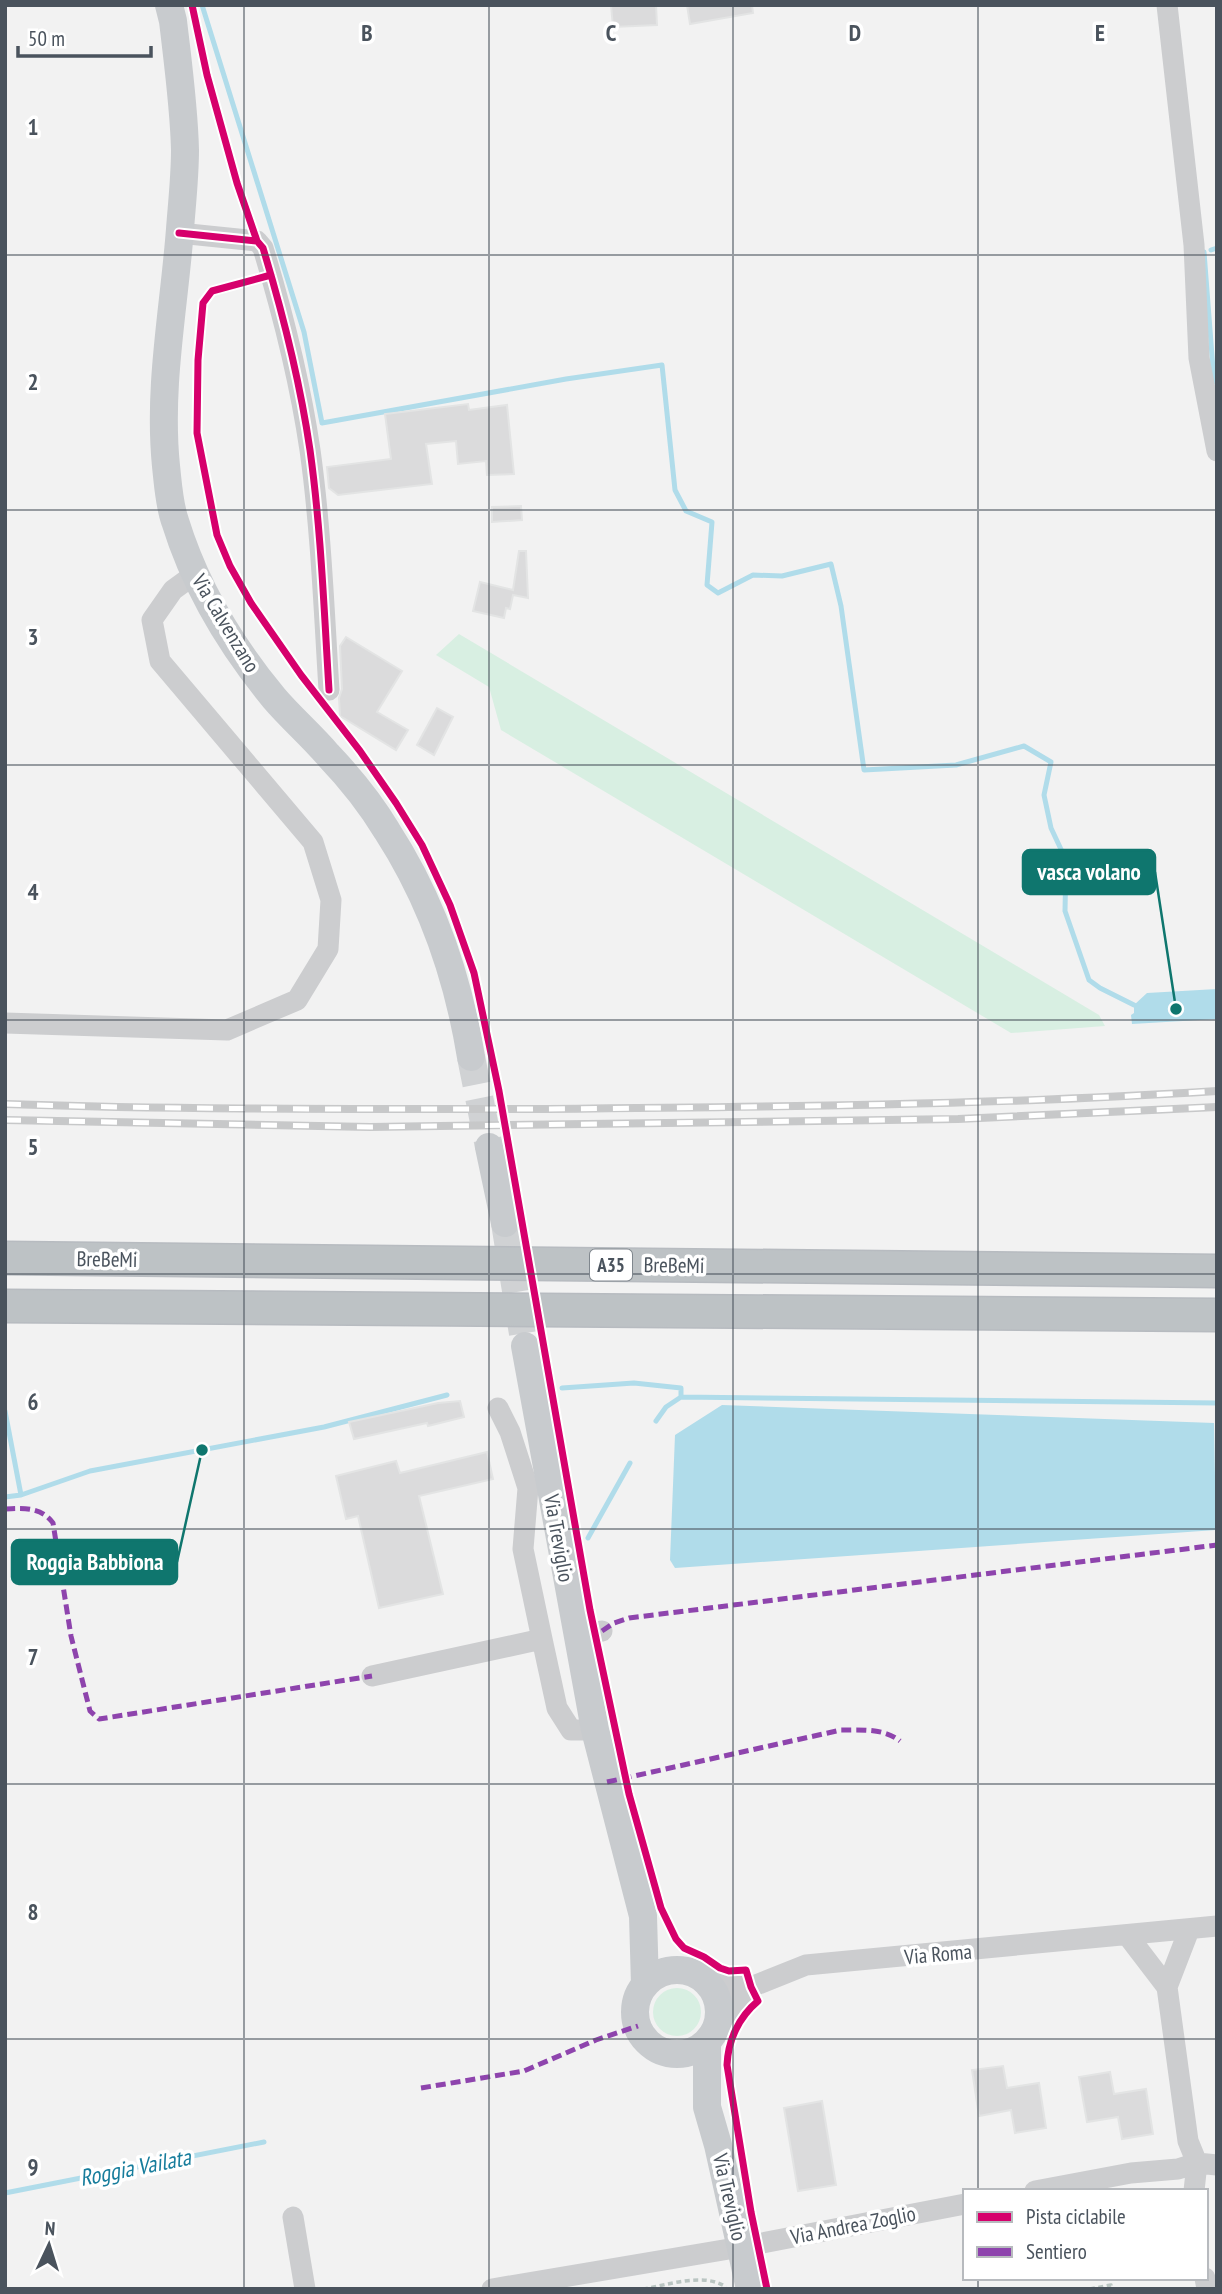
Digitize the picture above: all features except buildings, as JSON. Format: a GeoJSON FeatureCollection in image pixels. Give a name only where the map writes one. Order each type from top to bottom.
{"type":"FeatureCollection","features":[{"type":"Feature","properties":{"kind":"highway","name":"BreBeMi"},"geometry":{"type":"LineString","coordinates":[[5,1258],[1217,1271]]}},
{"type":"Feature","properties":{"kind":"highway","name":"A35"},"geometry":{"type":"LineString","coordinates":[[5,1306],[1217,1315]]}},
{"type":"Feature","properties":{"kind":"main road","name":"Via Calvenzano"},"geometry":{"type":"LineString","coordinates":[[169,5],[173,21],[185,152],[165,359],[164,450],[174,520],[201,587],[236,649],[275,699],[330,756],[387,830],[437,926],[464,1016],[471,1057]]}},
{"type":"Feature","properties":{"kind":"main road"},"geometry":{"type":"LineString","coordinates":[[489,1147],[505,1223]]}},
{"type":"Feature","properties":{"kind":"main road","name":"Via Treviglio"},"geometry":{"type":"LineString","coordinates":[[525,1346],[589,1634],[595,1730],[643,1916],[645,1985],[635,2012],[638,2026],[650,2044],[670,2054],[707,2107]]}},
{"type":"Feature","properties":{"kind":"main road","name":"Via Treviglio"},"geometry":{"type":"LineString","coordinates":[[643,1916],[718,2001],[712,2033],[707,2107],[750,2289]]}},
{"type":"Feature","properties":{"kind":"main road"},"geometry":{"type":"LineString","coordinates":[[645,1985],[664,1972],[696,1976]]}},
{"type":"Feature","properties":{"kind":"main road"},"geometry":{"type":"LineString","coordinates":[[670,2054],[696,2050],[712,2033]]}},
{"type":"Feature","properties":{"kind":"street"},"geometry":{"type":"LineString","coordinates":[[1167,5],[1194,245],[1199,358],[1217,451]]}},
{"type":"Feature","properties":{"kind":"street"},"geometry":{"type":"LineString","coordinates":[[179,233],[257,241],[263,248],[284,322],[310,452],[329,690]]}},
{"type":"Feature","properties":{"kind":"street"},"geometry":{"type":"LineString","coordinates":[[5,1023],[227,1030],[297,1000],[328,949],[331,900],[313,842],[160,661],[152,620],[173,590],[195,574]]}},
{"type":"Feature","properties":{"kind":"street"},"geometry":{"type":"LineString","coordinates":[[498,1408],[510,1432],[527,1488],[523,1549],[557,1707],[571,1730],[595,1730]]}},
{"type":"Feature","properties":{"kind":"street"},"geometry":{"type":"LineString","coordinates":[[372,1676],[542,1639]]}},
{"type":"Feature","properties":{"kind":"street","name":"Via Roma"},"geometry":{"type":"LineString","coordinates":[[712,2033],[751,1987],[806,1965],[1217,1926]]}},
{"type":"Feature","properties":{"kind":"street"},"geometry":{"type":"LineString","coordinates":[[1189,1930],[1167,1987],[1188,2141],[1207,2164]]}},
{"type":"Feature","properties":{"kind":"street"},"geometry":{"type":"LineString","coordinates":[[1128,1936],[1167,1987]]}},
{"type":"Feature","properties":{"kind":"street","name":"Via Roma"},"geometry":{"type":"LineString","coordinates":[[696,1976],[751,1987]]}},
{"type":"Feature","properties":{"kind":"street"},"geometry":{"type":"LineString","coordinates":[[1046,2189],[1130,2173],[1207,2164]]}},
{"type":"Feature","properties":{"kind":"street"},"geometry":{"type":"LineString","coordinates":[[1195,2189],[1207,2164]]}},
{"type":"Feature","properties":{"kind":"street","name":"Via Andrea Zoglio"},"geometry":{"type":"LineString","coordinates":[[492,2289],[741,2247],[963,2204]]}},
{"type":"Feature","properties":{"kind":"street"},"geometry":{"type":"LineString","coordinates":[[293,2217],[305,2289]]}},
{"type":"Feature","properties":{"kind":"path"},"geometry":{"type":"LineString","coordinates":[[643,2289],[704,2279],[727,2289]]}},
{"type":"Feature","properties":{"kind":"path"},"geometry":{"type":"LineString","coordinates":[[1090,2289],[1111,2285],[1111,2289]]}},
{"type":"Feature","properties":{"kind":"green space"},"geometry":{"type":"Polygon","coordinates":[[[459,634],[1099,1015],[1105,1026],[1011,1033],[501,730],[489,687],[436,655],[459,634]]]}},
{"type":"Feature","properties":{"kind":"green space"},"geometry":{"type":"Polygon","coordinates":[[[677,1988],[694,1995],[701,2012],[694,2029],[677,2036],[660,2029],[653,2012],[660,1995],[677,1988]]]}},
{"type":"Feature","properties":{"kind":"water"},"geometry":{"type":"Polygon","coordinates":[[[1217,989],[1217,1019],[1132,1024],[1134,1005],[1147,993],[1217,989]]]}},
{"type":"Feature","properties":{"kind":"water"},"geometry":{"type":"Polygon","coordinates":[[[722,1405],[1214,1423],[1216,1530],[675,1568],[670,1560],[675,1435],[722,1405]]]}},
{"type":"Feature","properties":{"kind":"waterway"},"geometry":{"type":"LineString","coordinates":[[202,5],[304,332],[322,423],[566,379],[662,365],[675,490],[686,511],[712,522],[707,585],[718,593],[753,575],[782,576],[831,564],[841,606],[864,770],[956,765],[1024,746],[1051,762],[1044,795],[1051,828],[1066,860],[1065,911],[1089,980],[1134,1005]]}},
{"type":"Feature","properties":{"kind":"waterway"},"geometry":{"type":"LineString","coordinates":[[1211,250],[1217,248]]}},
{"type":"Feature","properties":{"kind":"waterway"},"geometry":{"type":"LineString","coordinates":[[1204,252],[1214,382]]}},
{"type":"Feature","properties":{"kind":"waterway"},"geometry":{"type":"LineString","coordinates":[[562,1388],[634,1383],[681,1388],[681,1397]]}},
{"type":"Feature","properties":{"kind":"waterway"},"geometry":{"type":"LineString","coordinates":[[5,1497],[21,1495],[90,1471],[324,1427],[447,1395]]}},
{"type":"Feature","properties":{"kind":"waterway"},"geometry":{"type":"LineString","coordinates":[[656,1421],[666,1407],[681,1397],[1217,1403]]}},
{"type":"Feature","properties":{"kind":"waterway"},"geometry":{"type":"LineString","coordinates":[[5,1411],[21,1495]]}},
{"type":"Feature","properties":{"kind":"waterway"},"geometry":{"type":"LineString","coordinates":[[588,1538],[630,1463]]}},
{"type":"Feature","properties":{"kind":"waterway","name":"Roggia Vailata"},"geometry":{"type":"LineString","coordinates":[[5,2193],[264,2142]]}},
{"type":"Feature","properties":{"kind":"tunnel"},"geometry":{"type":"LineString","coordinates":[[471,1057],[489,1147]]}},
{"type":"Feature","properties":{"kind":"tunnel"},"geometry":{"type":"LineString","coordinates":[[505,1223],[525,1346]]}},
{"type":"Feature","properties":{"kind":"railway"},"geometry":{"type":"LineString","coordinates":[[5,1104],[276,1109],[547,1109],[966,1102],[1217,1091]]}},
{"type":"Feature","properties":{"kind":"railway"},"geometry":{"type":"LineString","coordinates":[[5,1120],[370,1127],[958,1119],[1217,1107]]}},
{"type":"Feature","properties":{"kind":"marked path"},"geometry":{"type":"LineString","coordinates":[[5,1509],[38,1511],[53,1523],[71,1636],[90,1711],[99,1719],[372,1676]]}},
{"type":"Feature","properties":{"kind":"marked path"},"geometry":{"type":"LineString","coordinates":[[602,1631],[629,1618],[1217,1545]]}},
{"type":"Feature","properties":{"kind":"marked path"},"geometry":{"type":"LineString","coordinates":[[607,1782],[841,1730],[880,1732],[900,1741]]}},
{"type":"Feature","properties":{"kind":"marked path"},"geometry":{"type":"LineString","coordinates":[[421,2088],[524,2071],[596,2040],[638,2026]]}},
{"type":"Feature","properties":{"kind":"cycle path"},"geometry":{"type":"LineString","coordinates":[[192,5],[207,75],[237,183],[257,241]]}},
{"type":"Feature","properties":{"kind":"cycle path"},"geometry":{"type":"LineString","coordinates":[[179,233],[257,241],[263,248],[290,348],[310,450],[320,540],[329,690]]}},
{"type":"Feature","properties":{"kind":"cycle path"},"geometry":{"type":"LineString","coordinates":[[271,275],[212,291],[203,303],[198,360],[197,433],[217,535],[230,566],[251,603],[301,675],[360,751],[422,845],[450,905],[474,973],[499,1091],[590,1610],[629,1794],[661,1908],[676,1939],[684,1948],[720,1968],[729,1971],[746,1970],[758,2001],[745,2014],[736,2030],[727,2065],[751,2212],[767,2289]]}},
{"type":"Feature","properties":{"kind":"place","name":"vasca volano"},"geometry":{"type":"Point","coordinates":[1176,1009]}},
{"type":"Feature","properties":{"kind":"place","name":"Roggia Babbiona"},"geometry":{"type":"Point","coordinates":[202,1450]}}]}
